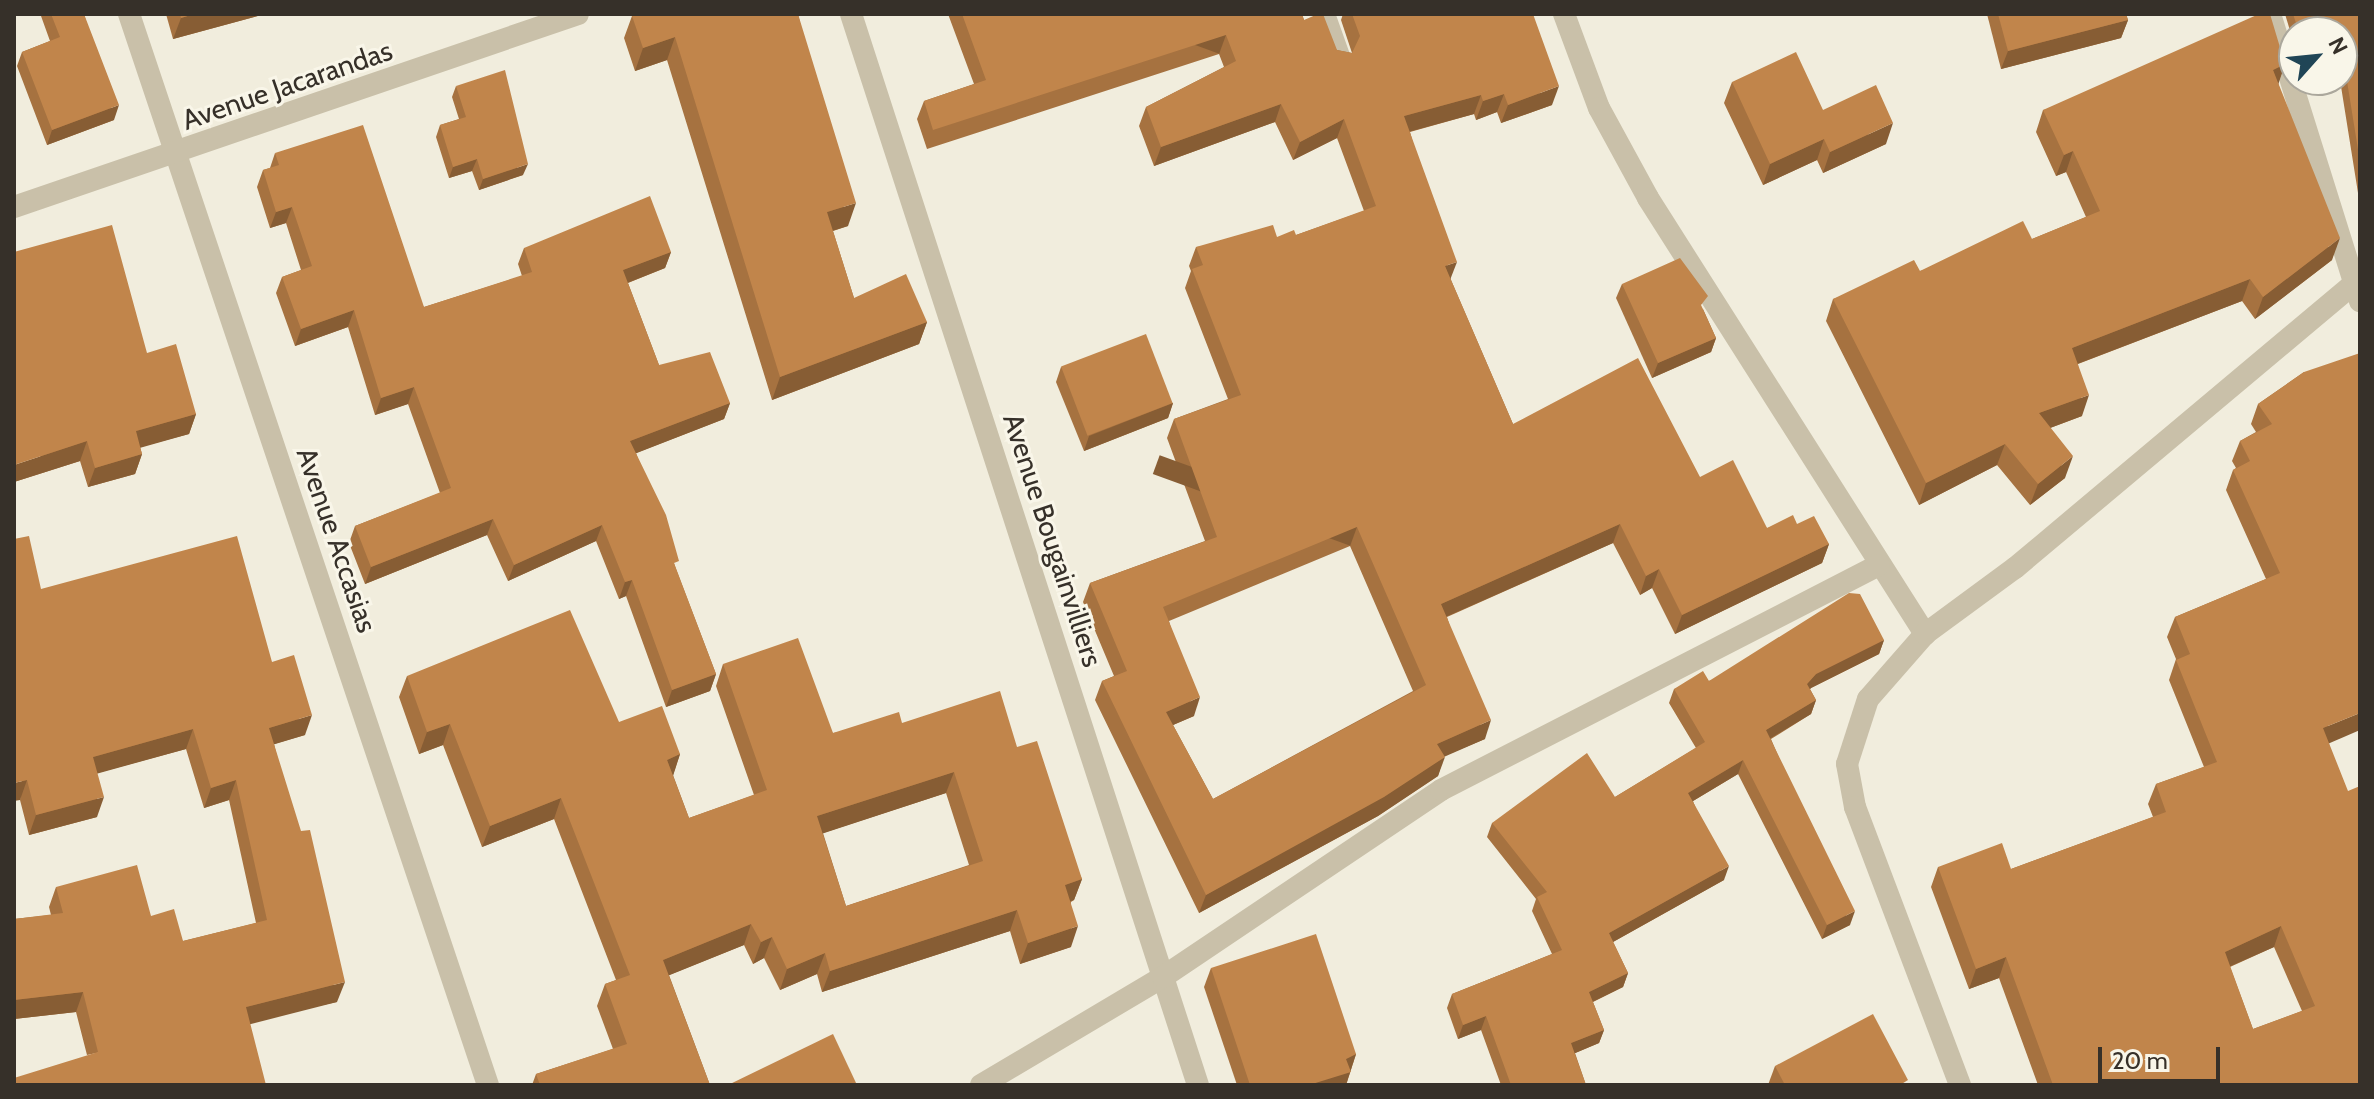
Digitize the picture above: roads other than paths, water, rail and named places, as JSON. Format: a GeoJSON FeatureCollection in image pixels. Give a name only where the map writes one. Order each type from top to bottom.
{"type":"FeatureCollection","features":[{"type":"Feature","properties":{"kind":"street","name":"Avenue Accasias"},"geometry":{"type":"LineString","coordinates":[[129,14],[488,1085]]}},
{"type":"Feature","properties":{"kind":"street","name":"Avenue Jacarandas"},"geometry":{"type":"LineString","coordinates":[[14,207],[176,156],[578,14]]}},
{"type":"Feature","properties":{"kind":"street","name":"Avenue Bougainvilliers"},"geometry":{"type":"LineString","coordinates":[[851,14],[1198,1085]]}},
{"type":"Feature","properties":{"kind":"street"},"geometry":{"type":"LineString","coordinates":[[1324,14],[1340,59]]}},
{"type":"Feature","properties":{"kind":"street"},"geometry":{"type":"LineString","coordinates":[[1564,14],[1599,108],[1648,198],[1925,634]]}},
{"type":"Feature","properties":{"kind":"street"},"geometry":{"type":"LineString","coordinates":[[1960,1085],[1855,807],[1847,764],[1868,699],[1925,634],[2015,568],[2358,287],[2270,14]]}},
{"type":"Feature","properties":{"kind":"street"},"geometry":{"type":"LineString","coordinates":[[981,1085],[1163,977],[1441,790],[1879,565]]}}]}
